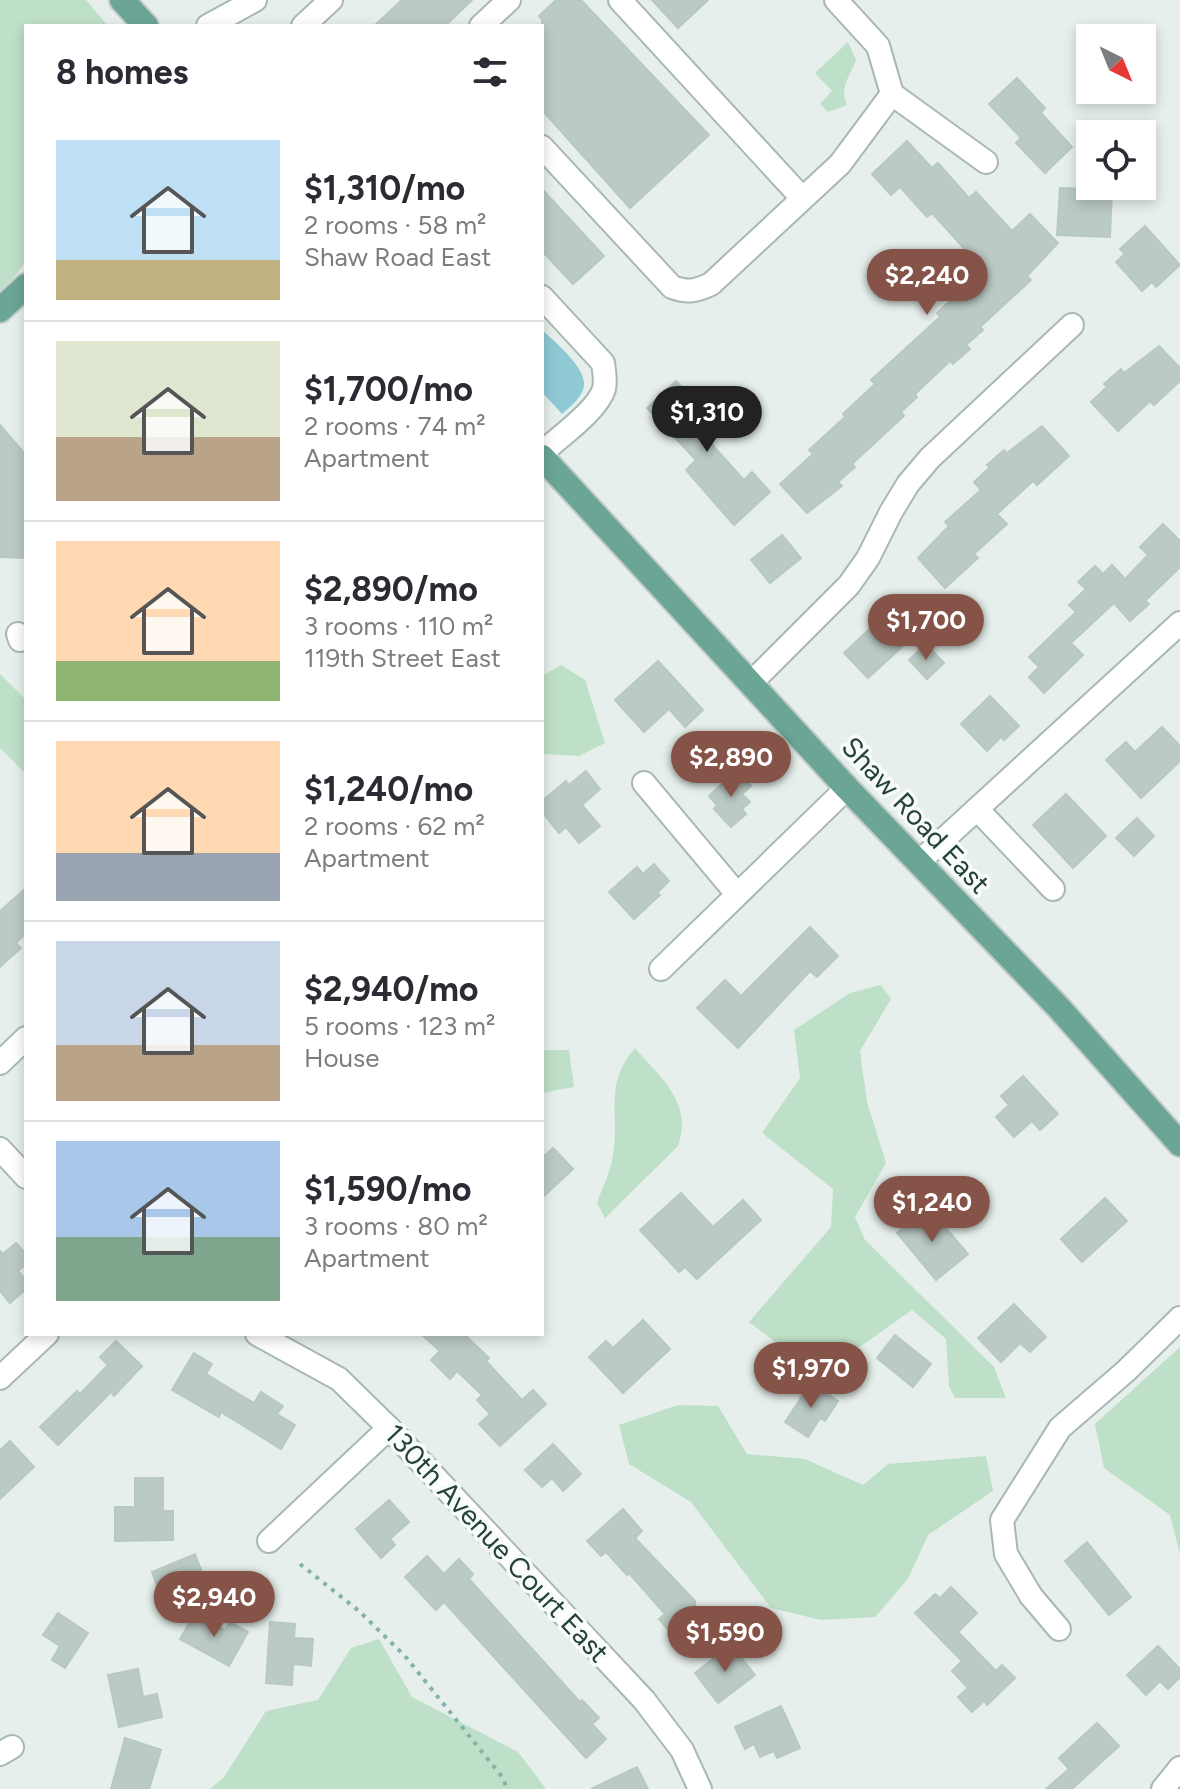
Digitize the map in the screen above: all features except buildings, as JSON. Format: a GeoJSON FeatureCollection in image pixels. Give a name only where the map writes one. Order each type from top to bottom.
{"type":"FeatureCollection","features":[{"type":"Feature","properties":{"kind":"main road"},"geometry":{"type":"LineString","coordinates":[[122,0],[144,24]]}},
{"type":"Feature","properties":{"kind":"main road"},"geometry":{"type":"LineString","coordinates":[[0,310],[24,288]]}},
{"type":"Feature","properties":{"kind":"main road","name":"Shaw Road East"},"geometry":{"type":"LineString","coordinates":[[544,457],[847,788],[1059,1008],[1180,1144]]}},
{"type":"Feature","properties":{"kind":"street"},"geometry":{"type":"LineString","coordinates":[[212,24],[255,0]]}},
{"type":"Feature","properties":{"kind":"street"},"geometry":{"type":"LineString","coordinates":[[305,24],[331,0]]}},
{"type":"Feature","properties":{"kind":"street"},"geometry":{"type":"LineString","coordinates":[[483,24],[509,0]]}},
{"type":"Feature","properties":{"kind":"street"},"geometry":{"type":"LineString","coordinates":[[620,0],[802,198]]}},
{"type":"Feature","properties":{"kind":"street"},"geometry":{"type":"LineString","coordinates":[[836,0],[878,46],[892,94],[986,162]]}},
{"type":"Feature","properties":{"kind":"street"},"geometry":{"type":"LineString","coordinates":[[544,149],[672,287],[696,291],[711,284],[840,164],[892,94]]}},
{"type":"Feature","properties":{"kind":"street"},"geometry":{"type":"LineString","coordinates":[[544,299],[603,363],[605,374],[604,388],[598,399],[544,453]]}},
{"type":"Feature","properties":{"kind":"street"},"geometry":{"type":"LineString","coordinates":[[752,682],[827,611],[849,585],[868,558],[908,484],[930,458],[1072,325]]}},
{"type":"Feature","properties":{"kind":"street"},"geometry":{"type":"LineString","coordinates":[[919,862],[1180,623]]}},
{"type":"Feature","properties":{"kind":"street"},"geometry":{"type":"LineString","coordinates":[[644,783],[736,893]]}},
{"type":"Feature","properties":{"kind":"street"},"geometry":{"type":"LineString","coordinates":[[661,969],[847,788]]}},
{"type":"Feature","properties":{"kind":"street"},"geometry":{"type":"LineString","coordinates":[[977,809],[1053,889]]}},
{"type":"Feature","properties":{"kind":"street"},"geometry":{"type":"LineString","coordinates":[[0,1063],[24,1040]]}},
{"type":"Feature","properties":{"kind":"street"},"geometry":{"type":"LineString","coordinates":[[0,1149],[24,1175]]}},
{"type":"Feature","properties":{"kind":"street"},"geometry":{"type":"LineString","coordinates":[[1059,1629],[1031,1596],[1006,1554],[1002,1520],[1060,1428],[1126,1371],[1180,1318]]}},
{"type":"Feature","properties":{"kind":"street"},"geometry":{"type":"LineString","coordinates":[[0,1378],[45,1336]]}},
{"type":"Feature","properties":{"kind":"street","name":"130th Avenue Court East"},"geometry":{"type":"LineString","coordinates":[[261,1336],[339,1379],[389,1428],[644,1700],[682,1750],[700,1789]]}},
{"type":"Feature","properties":{"kind":"street"},"geometry":{"type":"LineString","coordinates":[[269,1541],[389,1428]]}},
{"type":"Feature","properties":{"kind":"street"},"geometry":{"type":"LineString","coordinates":[[1163,1789],[1180,1768]]}},
{"type":"Feature","properties":{"kind":"path"},"geometry":{"type":"LineString","coordinates":[[300,1564],[359,1611],[405,1656],[503,1778],[507,1789]]}},
{"type":"Feature","properties":{"kind":"green space"},"geometry":{"type":"Polygon","coordinates":[[[0,0],[86,0],[106,24],[24,24],[24,263],[0,291],[0,0]]]}},
{"type":"Feature","properties":{"kind":"green space"},"geometry":{"type":"Polygon","coordinates":[[[848,42],[856,60],[844,93],[847,105],[828,112],[820,104],[832,91],[815,73],[848,42]]]}},
{"type":"Feature","properties":{"kind":"green space"},"geometry":{"type":"Polygon","coordinates":[[[561,665],[585,680],[605,743],[579,756],[544,754],[544,675],[561,665]]]}},
{"type":"Feature","properties":{"kind":"green space"},"geometry":{"type":"Polygon","coordinates":[[[0,674],[24,698],[24,772],[0,748],[0,674]]]}},
{"type":"Feature","properties":{"kind":"green space"},"geometry":{"type":"Polygon","coordinates":[[[881,985],[891,999],[860,1051],[867,1102],[886,1163],[855,1217],[865,1240],[994,1367],[1006,1398],[955,1398],[949,1386],[946,1339],[912,1310],[841,1360],[778,1344],[749,1322],[831,1227],[833,1189],[762,1133],[800,1078],[794,1030],[850,993],[881,985]]]}},
{"type":"Feature","properties":{"kind":"green space"},"geometry":{"type":"Polygon","coordinates":[[[635,1048],[672,1092],[682,1117],[682,1131],[678,1146],[605,1218],[597,1203],[613,1155],[616,1087],[625,1061],[635,1048]]]}},
{"type":"Feature","properties":{"kind":"green space"},"geometry":{"type":"Polygon","coordinates":[[[544,1050],[569,1050],[574,1087],[544,1093],[544,1050]]]}},
{"type":"Feature","properties":{"kind":"green space"},"geometry":{"type":"Polygon","coordinates":[[[1180,1347],[1180,1554],[1170,1515],[1104,1468],[1095,1424],[1180,1347]]]}},
{"type":"Feature","properties":{"kind":"green space"},"geometry":{"type":"Polygon","coordinates":[[[678,1405],[718,1406],[747,1454],[805,1459],[863,1485],[888,1464],[986,1456],[993,1491],[928,1535],[908,1579],[875,1617],[821,1620],[771,1608],[691,1502],[629,1464],[619,1425],[678,1405]]]}},
{"type":"Feature","properties":{"kind":"green space"},"geometry":{"type":"Polygon","coordinates":[[[379,1639],[412,1697],[518,1752],[546,1789],[210,1789],[224,1777],[266,1711],[318,1700],[351,1648],[379,1639]]]}},
{"type":"Feature","properties":{"kind":"water"},"geometry":{"type":"Polygon","coordinates":[[[544,332],[570,357],[584,382],[579,397],[562,414],[544,394],[544,332]]]}}]}
